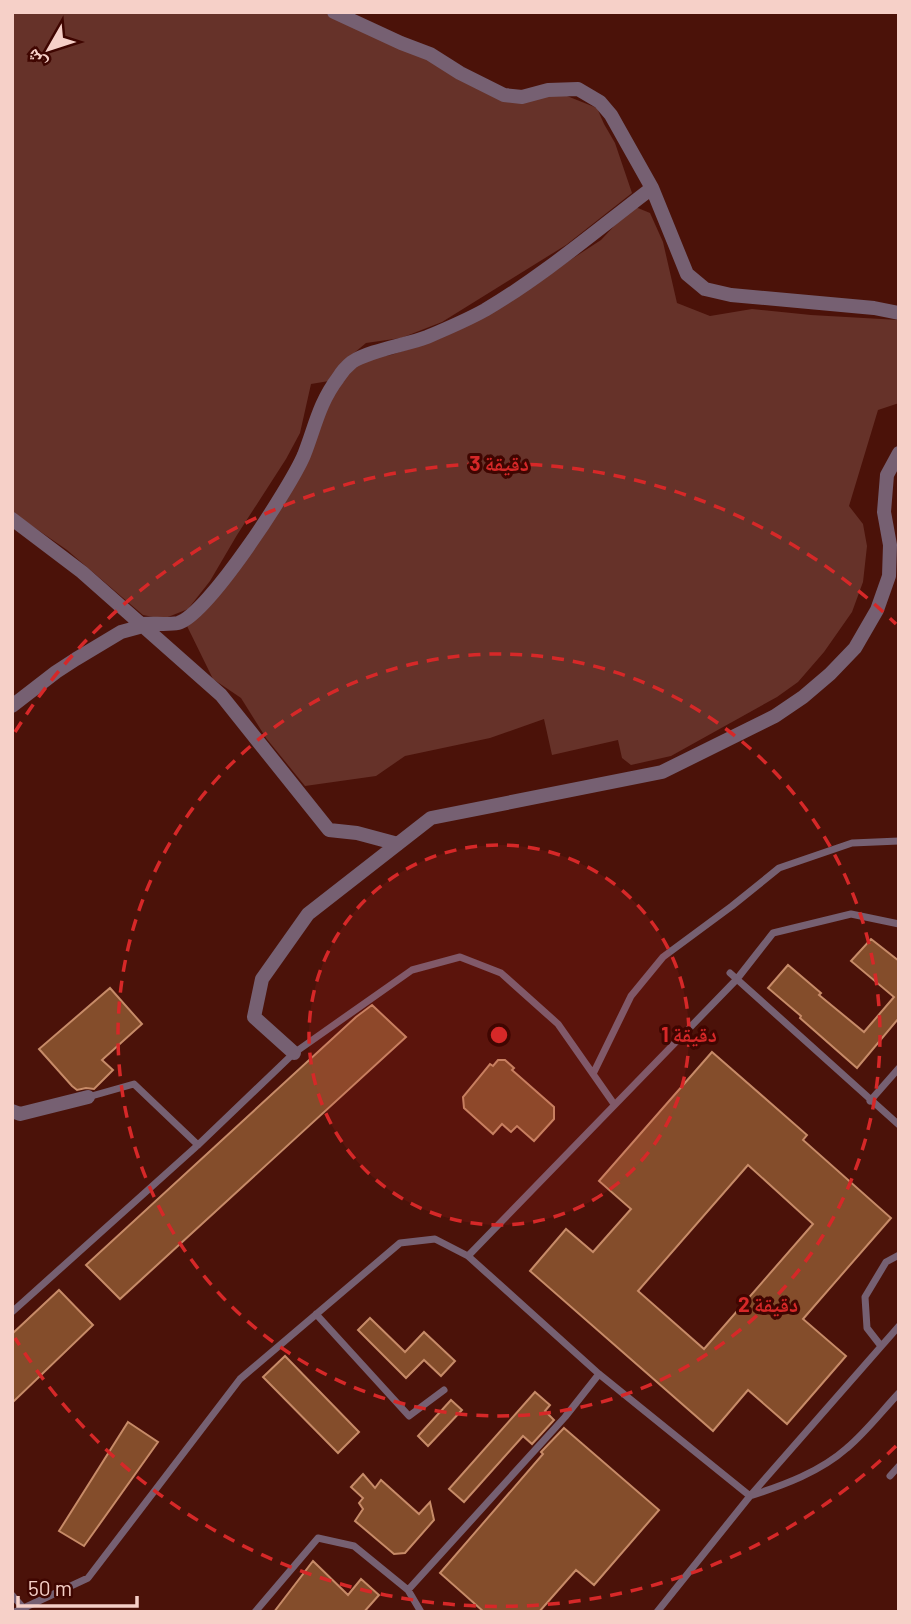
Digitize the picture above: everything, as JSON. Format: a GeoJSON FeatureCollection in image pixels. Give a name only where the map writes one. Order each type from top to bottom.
{"type":"FeatureCollection","features":[{"type":"Feature","properties":{"kind":"street"},"geometry":{"type":"LineString","coordinates":[[334,12],[430,54],[504,95],[522,97],[548,90],[578,89],[600,102],[611,115],[652,188],[688,274],[705,289],[731,295],[874,308],[899,313]]}},
{"type":"Feature","properties":{"kind":"street"},"geometry":{"type":"LineString","coordinates":[[12,706],[56,672],[121,632],[142,625],[179,623],[196,611],[223,579],[285,492],[328,391],[352,362],[425,337],[484,311],[545,270],[652,188]]}},
{"type":"Feature","properties":{"kind":"street"},"geometry":{"type":"LineString","coordinates":[[294,1052],[254,1017],[262,979],[308,914],[431,818],[663,772],[775,716],[830,674],[855,648],[877,610],[889,576],[890,545],[884,512],[887,475],[899,453]]}},
{"type":"Feature","properties":{"kind":"street"},"geometry":{"type":"LineString","coordinates":[[12,519],[82,572],[221,695],[329,830],[356,833],[398,844]]}},
{"type":"Feature","properties":{"kind":"street"},"geometry":{"type":"LineString","coordinates":[[12,1111],[19,1114],[88,1097]]}},
{"type":"Feature","properties":{"kind":"lane"},"geometry":{"type":"LineString","coordinates":[[593,1074],[631,996],[663,957],[779,868],[852,843],[899,841]]}},
{"type":"Feature","properties":{"kind":"lane"},"geometry":{"type":"LineString","coordinates":[[468,1256],[773,933],[850,914],[899,924]]}},
{"type":"Feature","properties":{"kind":"lane"},"geometry":{"type":"LineString","coordinates":[[12,1312],[198,1145],[294,1052],[412,970],[460,957],[501,972],[558,1024],[614,1104]]}},
{"type":"Feature","properties":{"kind":"lane"},"geometry":{"type":"LineString","coordinates":[[733,976],[899,1125]]}},
{"type":"Feature","properties":{"kind":"lane"},"geometry":{"type":"LineString","coordinates":[[870,1101],[899,1068]]}},
{"type":"Feature","properties":{"kind":"lane"},"geometry":{"type":"LineString","coordinates":[[88,1097],[134,1084],[198,1145]]}},
{"type":"Feature","properties":{"kind":"lane"},"geometry":{"type":"LineString","coordinates":[[15,1612],[88,1578],[240,1379],[400,1243],[435,1239],[468,1256],[599,1374],[751,1496]]}},
{"type":"Feature","properties":{"kind":"lane"},"geometry":{"type":"LineString","coordinates":[[881,1346],[867,1328],[865,1297],[886,1262],[899,1255]]}},
{"type":"Feature","properties":{"kind":"lane"},"geometry":{"type":"LineString","coordinates":[[316,1314],[409,1416],[444,1390]]}},
{"type":"Feature","properties":{"kind":"lane"},"geometry":{"type":"LineString","coordinates":[[657,1612],[751,1496],[899,1326]]}},
{"type":"Feature","properties":{"kind":"lane"},"geometry":{"type":"LineString","coordinates":[[408,1590],[565,1417],[599,1374]]}},
{"type":"Feature","properties":{"kind":"lane"},"geometry":{"type":"LineString","coordinates":[[751,1496],[794,1480],[832,1460],[847,1448],[899,1392]]}},
{"type":"Feature","properties":{"kind":"lane"},"geometry":{"type":"LineString","coordinates":[[890,1476],[899,1466]]}},
{"type":"Feature","properties":{"kind":"lane"},"geometry":{"type":"LineString","coordinates":[[255,1612],[318,1538],[354,1546],[408,1590],[421,1612]]}},
{"type":"Feature","properties":{"kind":"lane"},"geometry":{"type":"LineString","coordinates":[[12,1595],[25,1609]]}},
{"type":"Feature","properties":{"kind":"shaded area"},"geometry":{"type":"Polygon","coordinates":[[[12,12],[325,12],[435,60],[490,93],[562,94],[597,108],[615,143],[632,193],[566,245],[442,322],[401,338],[366,343],[342,363],[329,381],[311,384],[300,433],[210,581],[188,609],[163,619],[143,615],[67,550],[12,512],[12,12]]]}},
{"type":"Feature","properties":{"kind":"shaded area"},"geometry":{"type":"Polygon","coordinates":[[[633,206],[650,213],[663,242],[677,303],[710,316],[752,309],[899,320],[899,403],[878,410],[849,506],[863,524],[867,546],[863,582],[852,612],[824,652],[798,682],[777,697],[671,756],[631,765],[622,758],[618,740],[552,755],[544,719],[490,738],[405,756],[376,776],[305,786],[266,738],[241,698],[213,679],[187,626],[234,577],[327,397],[350,369],[367,359],[391,355],[421,345],[515,296],[601,240],[633,206]]]}},
{"type":"Feature","properties":{"kind":"building"},"geometry":{"type":"Polygon","coordinates":[[[871,939],[899,961],[899,1018],[857,1068],[768,988],[788,965],[864,1032],[894,997],[851,961],[871,939]]]}},
{"type":"Feature","properties":{"kind":"building"},"geometry":{"type":"Polygon","coordinates":[[[110,988],[142,1024],[102,1060],[113,1070],[94,1089],[77,1090],[39,1049],[110,988]]]}},
{"type":"Feature","properties":{"kind":"building"},"geometry":{"type":"Polygon","coordinates":[[[372,1005],[406,1037],[120,1299],[86,1265],[372,1005]]]}},
{"type":"Feature","properties":{"kind":"building"},"geometry":{"type":"Polygon","coordinates":[[[712,1052],[807,1135],[803,1140],[891,1218],[803,1319],[846,1356],[787,1424],[748,1390],[713,1431],[530,1271],[566,1229],[593,1252],[631,1209],[599,1181],[712,1052]],[[748,1165],[638,1291],[704,1349],[813,1224],[748,1165]]]}},
{"type":"Feature","properties":{"kind":"building"},"geometry":{"type":"Polygon","coordinates":[[[498,1060],[505,1060],[514,1068],[512,1070],[554,1107],[554,1119],[534,1141],[517,1126],[511,1132],[502,1124],[493,1134],[464,1108],[463,1097],[490,1064],[493,1066],[498,1060]]]}},
{"type":"Feature","properties":{"kind":"building"},"geometry":{"type":"Polygon","coordinates":[[[59,1290],[93,1325],[12,1403],[12,1334],[59,1290]]]}},
{"type":"Feature","properties":{"kind":"building"},"geometry":{"type":"Polygon","coordinates":[[[370,1318],[405,1352],[424,1332],[455,1361],[441,1376],[424,1360],[406,1378],[358,1330],[370,1318]]]}},
{"type":"Feature","properties":{"kind":"building"},"geometry":{"type":"Polygon","coordinates":[[[285,1356],[359,1432],[338,1453],[263,1377],[285,1356]]]}},
{"type":"Feature","properties":{"kind":"building"},"geometry":{"type":"Polygon","coordinates":[[[535,1392],[550,1405],[545,1411],[554,1420],[532,1444],[523,1436],[464,1502],[449,1489],[535,1392]]]}},
{"type":"Feature","properties":{"kind":"building"},"geometry":{"type":"Polygon","coordinates":[[[451,1400],[462,1410],[428,1446],[418,1436],[451,1400]]]}},
{"type":"Feature","properties":{"kind":"building"},"geometry":{"type":"Polygon","coordinates":[[[128,1422],[158,1442],[84,1546],[59,1531],[128,1422]]]}},
{"type":"Feature","properties":{"kind":"building"},"geometry":{"type":"Polygon","coordinates":[[[564,1428],[659,1510],[594,1585],[576,1570],[539,1612],[484,1612],[440,1573],[564,1428]]]}},
{"type":"Feature","properties":{"kind":"building"},"geometry":{"type":"Polygon","coordinates":[[[363,1474],[375,1488],[381,1480],[419,1514],[430,1502],[434,1520],[405,1553],[394,1554],[355,1521],[363,1509],[359,1503],[363,1498],[351,1487],[363,1474]]]}},
{"type":"Feature","properties":{"kind":"building"},"geometry":{"type":"Polygon","coordinates":[[[313,1561],[348,1595],[361,1579],[379,1595],[364,1612],[274,1612],[313,1561]]]}}]}
